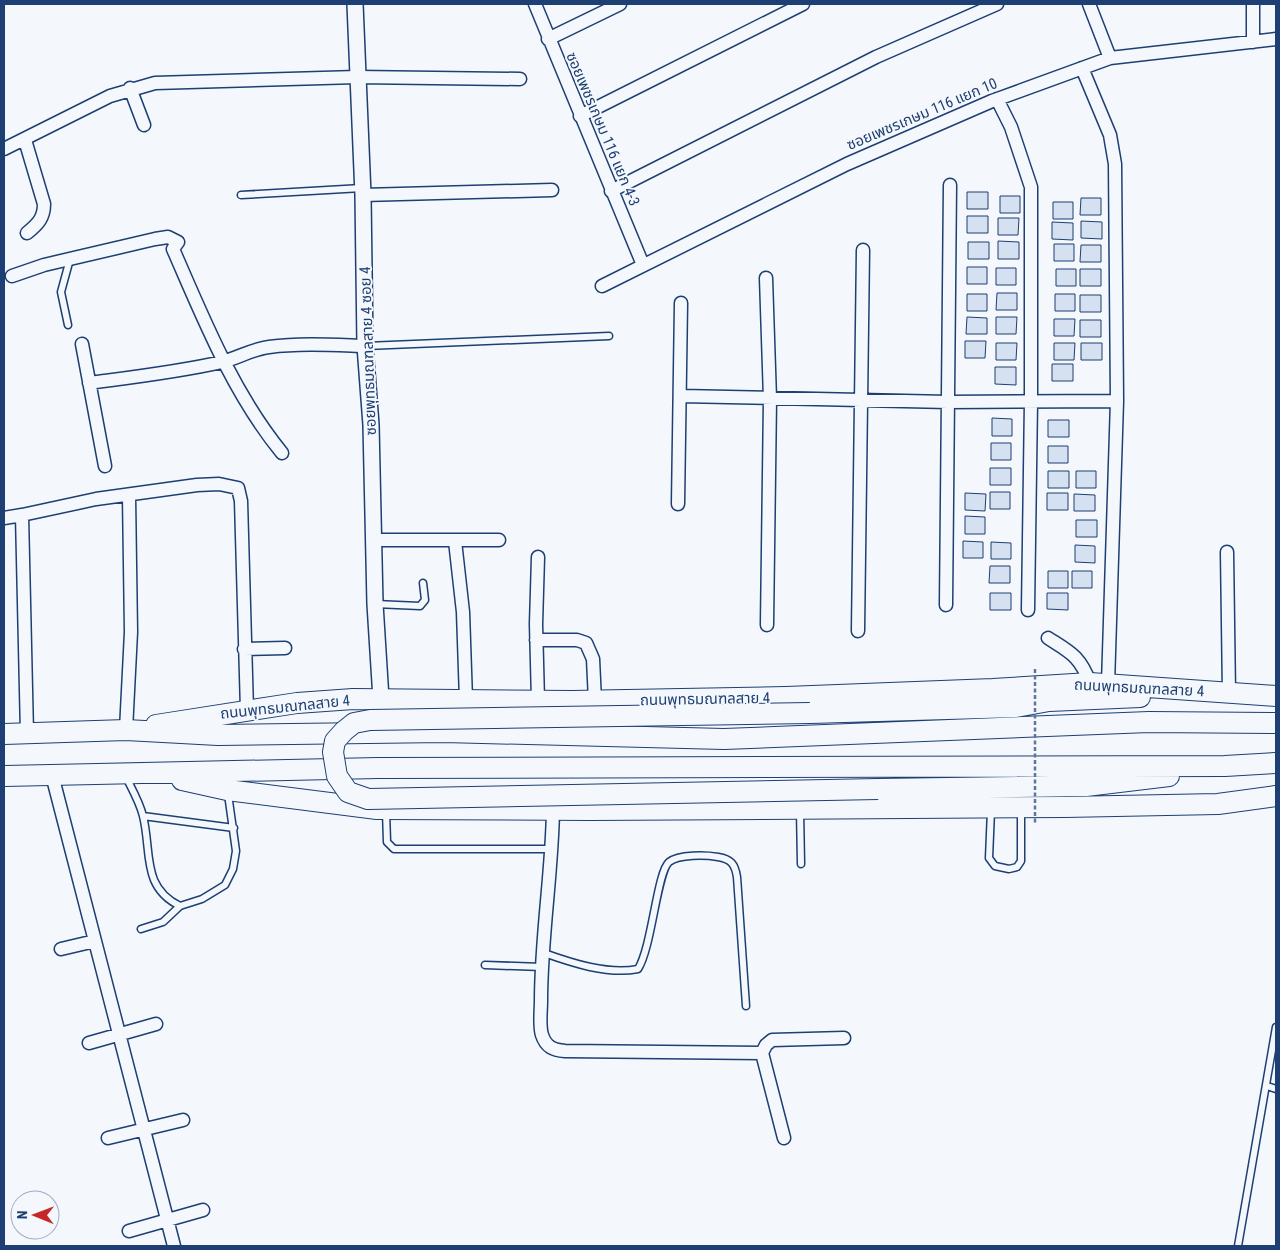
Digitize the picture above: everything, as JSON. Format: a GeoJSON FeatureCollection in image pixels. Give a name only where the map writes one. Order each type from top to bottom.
{"type":"FeatureCollection","features":[{"type":"Feature","properties":{"kind":"main road","name":"ถนนพุทธมณฑลสาย 4"},"geometry":{"type":"LineString","coordinates":[[131,730],[186,719],[297,703],[381,699],[595,701],[865,694],[1099,683],[1276,696]]}},
{"type":"Feature","properties":{"kind":"main road"},"geometry":{"type":"LineString","coordinates":[[1016,707],[1049,701],[1163,696],[1202,691]]}},
{"type":"Feature","properties":{"kind":"main road"},"geometry":{"type":"LineString","coordinates":[[1149,722],[1016,707],[810,713],[370,720],[354,723],[335,741],[333,762],[337,776],[348,792],[368,799],[878,788],[1086,786],[1161,792],[1276,795]]}},
{"type":"Feature","properties":{"kind":"main road","name":"ถนนพุทธมณฑลสาย 4"},"geometry":{"type":"LineString","coordinates":[[4,734],[131,730],[237,735],[444,732],[724,740],[1149,722],[1276,723]]}},
{"type":"Feature","properties":{"kind":"main road"},"geometry":{"type":"LineString","coordinates":[[4,776],[378,768],[1225,766],[1276,762]]}},
{"type":"Feature","properties":{"kind":"main road"},"geometry":{"type":"LineString","coordinates":[[1086,786],[1161,778],[1225,766]]}},
{"type":"Feature","properties":{"kind":"main road"},"geometry":{"type":"LineString","coordinates":[[154,774],[227,790],[386,809],[554,810],[1218,804],[1276,795]]}},
{"type":"Feature","properties":{"kind":"street","name":"ซอยพุทธมณฑลสาย 4 ซอย 4"},"geometry":{"type":"LineString","coordinates":[[355,4],[356,77],[361,122],[365,346],[371,425],[375,604],[381,699]]}},
{"type":"Feature","properties":{"kind":"street","name":"ซอยเพชรเกษม 116 แยก 4-3"},"geometry":{"type":"LineString","coordinates":[[535,4],[610,190],[643,265]]}},
{"type":"Feature","properties":{"kind":"street"},"geometry":{"type":"LineString","coordinates":[[548,39],[620,4]]}},
{"type":"Feature","properties":{"kind":"street"},"geometry":{"type":"LineString","coordinates":[[580,116],[803,4]]}},
{"type":"Feature","properties":{"kind":"street"},"geometry":{"type":"LineString","coordinates":[[610,190],[876,57],[998,4]]}},
{"type":"Feature","properties":{"kind":"street"},"geometry":{"type":"LineString","coordinates":[[1088,4],[1110,58]]}},
{"type":"Feature","properties":{"kind":"street"},"geometry":{"type":"LineString","coordinates":[[1253,4],[1253,42]]}},
{"type":"Feature","properties":{"kind":"street","name":"ซอยเพชรเกษม 116 แยก 10"},"geometry":{"type":"LineString","coordinates":[[602,286],[847,164],[997,99],[1110,58],[1276,39]]}},
{"type":"Feature","properties":{"kind":"street"},"geometry":{"type":"LineString","coordinates":[[1082,68],[1110,135],[1115,164],[1117,401],[1099,683]]}},
{"type":"Feature","properties":{"kind":"street"},"geometry":{"type":"LineString","coordinates":[[4,149],[110,96],[133,87],[155,83],[356,77],[520,79]]}},
{"type":"Feature","properties":{"kind":"street"},"geometry":{"type":"LineString","coordinates":[[133,87],[144,125]]}},
{"type":"Feature","properties":{"kind":"street"},"geometry":{"type":"LineString","coordinates":[[997,99],[1010,128],[1031,188],[1031,401],[1028,610]]}},
{"type":"Feature","properties":{"kind":"street"},"geometry":{"type":"LineString","coordinates":[[25,140],[44,204],[44,214],[27,233]]}},
{"type":"Feature","properties":{"kind":"street"},"geometry":{"type":"LineString","coordinates":[[946,605],[950,185]]}},
{"type":"Feature","properties":{"kind":"street"},"geometry":{"type":"LineString","coordinates":[[363,191],[552,190]]}},
{"type":"Feature","properties":{"kind":"street"},"geometry":{"type":"LineString","coordinates":[[12,276],[70,259],[155,239],[168,237],[178,242],[173,249],[224,361],[265,432],[282,453]]}},
{"type":"Feature","properties":{"kind":"street"},"geometry":{"type":"LineString","coordinates":[[858,631],[863,250]]}},
{"type":"Feature","properties":{"kind":"street"},"geometry":{"type":"LineString","coordinates":[[766,278],[770,399],[767,624]]}},
{"type":"Feature","properties":{"kind":"street"},"geometry":{"type":"LineString","coordinates":[[678,504],[681,303]]}},
{"type":"Feature","properties":{"kind":"street"},"geometry":{"type":"LineString","coordinates":[[82,344],[106,466]]}},
{"type":"Feature","properties":{"kind":"street"},"geometry":{"type":"LineString","coordinates":[[89,383],[170,373],[224,361],[241,354],[269,347],[303,344],[365,346]]}},
{"type":"Feature","properties":{"kind":"street"},"geometry":{"type":"LineString","coordinates":[[681,396],[948,402],[1117,401]]}},
{"type":"Feature","properties":{"kind":"street"},"geometry":{"type":"LineString","coordinates":[[4,518],[96,499],[129,496],[197,485],[220,484],[238,488],[241,501],[247,710]]}},
{"type":"Feature","properties":{"kind":"street"},"geometry":{"type":"LineString","coordinates":[[129,496],[131,730]]}},
{"type":"Feature","properties":{"kind":"street"},"geometry":{"type":"LineString","coordinates":[[22,515],[27,734]]}},
{"type":"Feature","properties":{"kind":"street"},"geometry":{"type":"LineString","coordinates":[[373,540],[499,540]]}},
{"type":"Feature","properties":{"kind":"street"},"geometry":{"type":"LineString","coordinates":[[455,541],[464,612],[466,700]]}},
{"type":"Feature","properties":{"kind":"street"},"geometry":{"type":"LineString","coordinates":[[1227,552],[1229,694]]}},
{"type":"Feature","properties":{"kind":"street"},"geometry":{"type":"LineString","coordinates":[[538,557],[536,640],[538,701]]}},
{"type":"Feature","properties":{"kind":"street"},"geometry":{"type":"LineString","coordinates":[[1048,638],[1075,655],[1099,683]]}},
{"type":"Feature","properties":{"kind":"street"},"geometry":{"type":"LineString","coordinates":[[536,640],[577,640],[586,643],[593,659],[595,701]]}},
{"type":"Feature","properties":{"kind":"street"},"geometry":{"type":"LineString","coordinates":[[244,649],[285,648]]}},
{"type":"Feature","properties":{"kind":"street"},"geometry":{"type":"LineString","coordinates":[[52,775],[174,1246]]}},
{"type":"Feature","properties":{"kind":"street"},"geometry":{"type":"LineString","coordinates":[[554,810],[542,967],[541,1033],[547,1045],[556,1050],[762,1054]]}},
{"type":"Feature","properties":{"kind":"street"},"geometry":{"type":"LineString","coordinates":[[61,949],[95,941]]}},
{"type":"Feature","properties":{"kind":"street"},"geometry":{"type":"LineString","coordinates":[[89,1043],[156,1024]]}},
{"type":"Feature","properties":{"kind":"street"},"geometry":{"type":"LineString","coordinates":[[762,1054],[772,1040],[844,1038]]}},
{"type":"Feature","properties":{"kind":"street"},"geometry":{"type":"LineString","coordinates":[[762,1054],[784,1138]]}},
{"type":"Feature","properties":{"kind":"street"},"geometry":{"type":"LineString","coordinates":[[108,1138],[183,1120]]}},
{"type":"Feature","properties":{"kind":"street"},"geometry":{"type":"LineString","coordinates":[[129,1231],[203,1210]]}},
{"type":"Feature","properties":{"kind":"lane"},"geometry":{"type":"LineString","coordinates":[[241,195],[363,191]]}},
{"type":"Feature","properties":{"kind":"lane"},"geometry":{"type":"LineString","coordinates":[[68,325],[61,292],[70,259]]}},
{"type":"Feature","properties":{"kind":"lane"},"geometry":{"type":"LineString","coordinates":[[365,346],[609,336]]}},
{"type":"Feature","properties":{"kind":"lane"},"geometry":{"type":"LineString","coordinates":[[375,604],[420,606],[425,600],[422,583]]}},
{"type":"Feature","properties":{"kind":"lane"},"geometry":{"type":"LineString","coordinates":[[125,774],[143,816],[151,873],[155,884],[167,900],[180,906]]}},
{"type":"Feature","properties":{"kind":"lane"},"geometry":{"type":"LineString","coordinates":[[141,929],[169,918],[180,906],[202,899],[225,885],[233,869],[236,851],[227,790]]}},
{"type":"Feature","properties":{"kind":"lane"},"geometry":{"type":"LineString","coordinates":[[991,806],[989,858],[995,866],[1009,869],[1017,868],[1021,861],[1021,806]]}},
{"type":"Feature","properties":{"kind":"lane"},"geometry":{"type":"LineString","coordinates":[[800,808],[801,864]]}},
{"type":"Feature","properties":{"kind":"lane"},"geometry":{"type":"LineString","coordinates":[[386,809],[387,842],[394,849],[552,849]]}},
{"type":"Feature","properties":{"kind":"lane"},"geometry":{"type":"LineString","coordinates":[[143,816],[234,828]]}},
{"type":"Feature","properties":{"kind":"lane"},"geometry":{"type":"LineString","coordinates":[[544,953],[574,963],[626,972],[638,969],[643,961],[649,940],[662,876],[667,863],[677,858],[715,857],[729,859],[735,867],[737,877],[746,1006]]}},
{"type":"Feature","properties":{"kind":"lane"},"geometry":{"type":"LineString","coordinates":[[484,966],[542,967]]}},
{"type":"Feature","properties":{"kind":"lane"},"geometry":{"type":"LineString","coordinates":[[1238,1246],[1276,1027]]}},
{"type":"Feature","properties":{"kind":"lane"},"geometry":{"type":"LineString","coordinates":[[1267,1086],[1276,1089]]}},
{"type":"Feature","properties":{"kind":"path"},"geometry":{"type":"LineString","coordinates":[[1035,669],[1035,825]]}},
{"type":"Feature","properties":{"kind":"building"},"geometry":{"type":"Polygon","coordinates":[[[967,192],[988,192],[988,209],[967,209],[967,192]]]}},
{"type":"Feature","properties":{"kind":"building"},"geometry":{"type":"Polygon","coordinates":[[[1000,196],[1020,196],[1020,213],[1000,213],[1000,196]]]}},
{"type":"Feature","properties":{"kind":"building"},"geometry":{"type":"Polygon","coordinates":[[[1081,198],[1101,198],[1101,215],[1080,215],[1081,198]]]}},
{"type":"Feature","properties":{"kind":"building"},"geometry":{"type":"Polygon","coordinates":[[[1053,202],[1073,202],[1073,219],[1053,219],[1053,202]]]}},
{"type":"Feature","properties":{"kind":"building"},"geometry":{"type":"Polygon","coordinates":[[[967,216],[988,216],[988,233],[967,233],[967,216]]]}},
{"type":"Feature","properties":{"kind":"building"},"geometry":{"type":"Polygon","coordinates":[[[998,218],[1019,218],[1018,235],[998,235],[998,218]]]}},
{"type":"Feature","properties":{"kind":"building"},"geometry":{"type":"Polygon","coordinates":[[[1081,221],[1102,222],[1102,239],[1081,238],[1081,221]]]}},
{"type":"Feature","properties":{"kind":"building"},"geometry":{"type":"Polygon","coordinates":[[[1052,222],[1073,223],[1073,240],[1052,239],[1052,222]]]}},
{"type":"Feature","properties":{"kind":"building"},"geometry":{"type":"Polygon","coordinates":[[[998,241],[1019,242],[1019,259],[998,259],[998,241]]]}},
{"type":"Feature","properties":{"kind":"building"},"geometry":{"type":"Polygon","coordinates":[[[968,242],[989,242],[989,259],[968,259],[968,242]]]}},
{"type":"Feature","properties":{"kind":"building"},"geometry":{"type":"Polygon","coordinates":[[[1054,244],[1074,244],[1074,261],[1054,261],[1054,244]]]}},
{"type":"Feature","properties":{"kind":"building"},"geometry":{"type":"Polygon","coordinates":[[[1081,245],[1101,245],[1101,262],[1080,262],[1081,245]]]}},
{"type":"Feature","properties":{"kind":"building"},"geometry":{"type":"Polygon","coordinates":[[[967,267],[987,267],[987,284],[967,284],[967,267]]]}},
{"type":"Feature","properties":{"kind":"building"},"geometry":{"type":"Polygon","coordinates":[[[996,268],[1016,268],[1016,285],[996,285],[996,268]]]}},
{"type":"Feature","properties":{"kind":"building"},"geometry":{"type":"Polygon","coordinates":[[[1056,269],[1076,269],[1076,286],[1056,286],[1056,269]]]}},
{"type":"Feature","properties":{"kind":"building"},"geometry":{"type":"Polygon","coordinates":[[[1080,269],[1101,269],[1101,286],[1080,286],[1080,269]]]}},
{"type":"Feature","properties":{"kind":"building"},"geometry":{"type":"Polygon","coordinates":[[[997,293],[1017,293],[1017,310],[996,310],[997,293]]]}},
{"type":"Feature","properties":{"kind":"building"},"geometry":{"type":"Polygon","coordinates":[[[967,294],[987,294],[987,311],[967,311],[967,294]]]}},
{"type":"Feature","properties":{"kind":"building"},"geometry":{"type":"Polygon","coordinates":[[[1055,294],[1075,294],[1075,311],[1055,311],[1055,294]]]}},
{"type":"Feature","properties":{"kind":"building"},"geometry":{"type":"Polygon","coordinates":[[[1080,295],[1101,295],[1101,312],[1080,312],[1080,295]]]}},
{"type":"Feature","properties":{"kind":"building"},"geometry":{"type":"Polygon","coordinates":[[[967,317],[987,318],[987,334],[966,334],[967,317]]]}},
{"type":"Feature","properties":{"kind":"building"},"geometry":{"type":"Polygon","coordinates":[[[996,317],[1017,317],[1016,334],[996,334],[996,317]]]}},
{"type":"Feature","properties":{"kind":"building"},"geometry":{"type":"Polygon","coordinates":[[[1054,319],[1075,319],[1074,336],[1054,336],[1054,319]]]}},
{"type":"Feature","properties":{"kind":"building"},"geometry":{"type":"Polygon","coordinates":[[[1080,320],[1101,320],[1101,337],[1080,337],[1080,320]]]}},
{"type":"Feature","properties":{"kind":"building"},"geometry":{"type":"Polygon","coordinates":[[[965,341],[986,341],[985,358],[965,358],[965,341]]]}},
{"type":"Feature","properties":{"kind":"building"},"geometry":{"type":"Polygon","coordinates":[[[996,343],[1017,343],[1016,360],[996,360],[996,343]]]}},
{"type":"Feature","properties":{"kind":"building"},"geometry":{"type":"Polygon","coordinates":[[[1054,343],[1075,343],[1074,360],[1054,360],[1054,343]]]}},
{"type":"Feature","properties":{"kind":"building"},"geometry":{"type":"Polygon","coordinates":[[[1081,343],[1102,343],[1102,360],[1081,360],[1081,343]]]}},
{"type":"Feature","properties":{"kind":"building"},"geometry":{"type":"Polygon","coordinates":[[[1052,364],[1073,364],[1073,381],[1052,381],[1052,364]]]}},
{"type":"Feature","properties":{"kind":"building"},"geometry":{"type":"Polygon","coordinates":[[[995,367],[1016,367],[1016,385],[995,384],[995,367]]]}},
{"type":"Feature","properties":{"kind":"building"},"geometry":{"type":"Polygon","coordinates":[[[992,418],[1012,419],[1012,436],[992,436],[992,418]]]}},
{"type":"Feature","properties":{"kind":"building"},"geometry":{"type":"Polygon","coordinates":[[[1048,420],[1069,420],[1069,437],[1048,437],[1048,420]]]}},
{"type":"Feature","properties":{"kind":"building"},"geometry":{"type":"Polygon","coordinates":[[[991,443],[1011,443],[1011,460],[991,460],[991,443]]]}},
{"type":"Feature","properties":{"kind":"building"},"geometry":{"type":"Polygon","coordinates":[[[1048,446],[1068,446],[1068,463],[1048,463],[1048,446]]]}},
{"type":"Feature","properties":{"kind":"building"},"geometry":{"type":"Polygon","coordinates":[[[990,468],[1011,468],[1011,485],[990,485],[990,468]]]}},
{"type":"Feature","properties":{"kind":"building"},"geometry":{"type":"Polygon","coordinates":[[[1048,471],[1069,471],[1069,488],[1048,488],[1048,471]]]}},
{"type":"Feature","properties":{"kind":"building"},"geometry":{"type":"Polygon","coordinates":[[[1076,471],[1096,471],[1096,488],[1076,488],[1076,471]]]}},
{"type":"Feature","properties":{"kind":"building"},"geometry":{"type":"Polygon","coordinates":[[[990,492],[1010,492],[1010,509],[990,509],[990,492]]]}},
{"type":"Feature","properties":{"kind":"building"},"geometry":{"type":"Polygon","coordinates":[[[965,493],[986,494],[985,511],[965,510],[965,493]]]}},
{"type":"Feature","properties":{"kind":"building"},"geometry":{"type":"Polygon","coordinates":[[[1047,493],[1068,493],[1068,510],[1047,510],[1047,493]]]}},
{"type":"Feature","properties":{"kind":"building"},"geometry":{"type":"Polygon","coordinates":[[[1074,494],[1095,495],[1095,511],[1074,511],[1074,494]]]}},
{"type":"Feature","properties":{"kind":"building"},"geometry":{"type":"Polygon","coordinates":[[[965,516],[985,517],[985,534],[965,534],[965,516]]]}},
{"type":"Feature","properties":{"kind":"building"},"geometry":{"type":"Polygon","coordinates":[[[1076,520],[1097,520],[1097,537],[1076,537],[1076,520]]]}},
{"type":"Feature","properties":{"kind":"building"},"geometry":{"type":"Polygon","coordinates":[[[963,541],[983,542],[983,558],[963,558],[963,541]]]}},
{"type":"Feature","properties":{"kind":"building"},"geometry":{"type":"Polygon","coordinates":[[[991,542],[1011,543],[1011,559],[991,559],[991,542]]]}},
{"type":"Feature","properties":{"kind":"building"},"geometry":{"type":"Polygon","coordinates":[[[1075,545],[1095,546],[1095,563],[1075,562],[1075,545]]]}},
{"type":"Feature","properties":{"kind":"building"},"geometry":{"type":"Polygon","coordinates":[[[990,566],[1010,566],[1010,583],[989,583],[990,566]]]}},
{"type":"Feature","properties":{"kind":"building"},"geometry":{"type":"Polygon","coordinates":[[[1048,571],[1068,571],[1068,588],[1048,588],[1048,571]]]}},
{"type":"Feature","properties":{"kind":"building"},"geometry":{"type":"Polygon","coordinates":[[[1072,571],[1092,571],[1092,588],[1072,588],[1072,571]]]}},
{"type":"Feature","properties":{"kind":"building"},"geometry":{"type":"Polygon","coordinates":[[[990,593],[1011,593],[1011,610],[990,610],[990,593]]]}},
{"type":"Feature","properties":{"kind":"building"},"geometry":{"type":"Polygon","coordinates":[[[1047,593],[1068,593],[1068,610],[1047,609],[1047,593]]]}}]}
